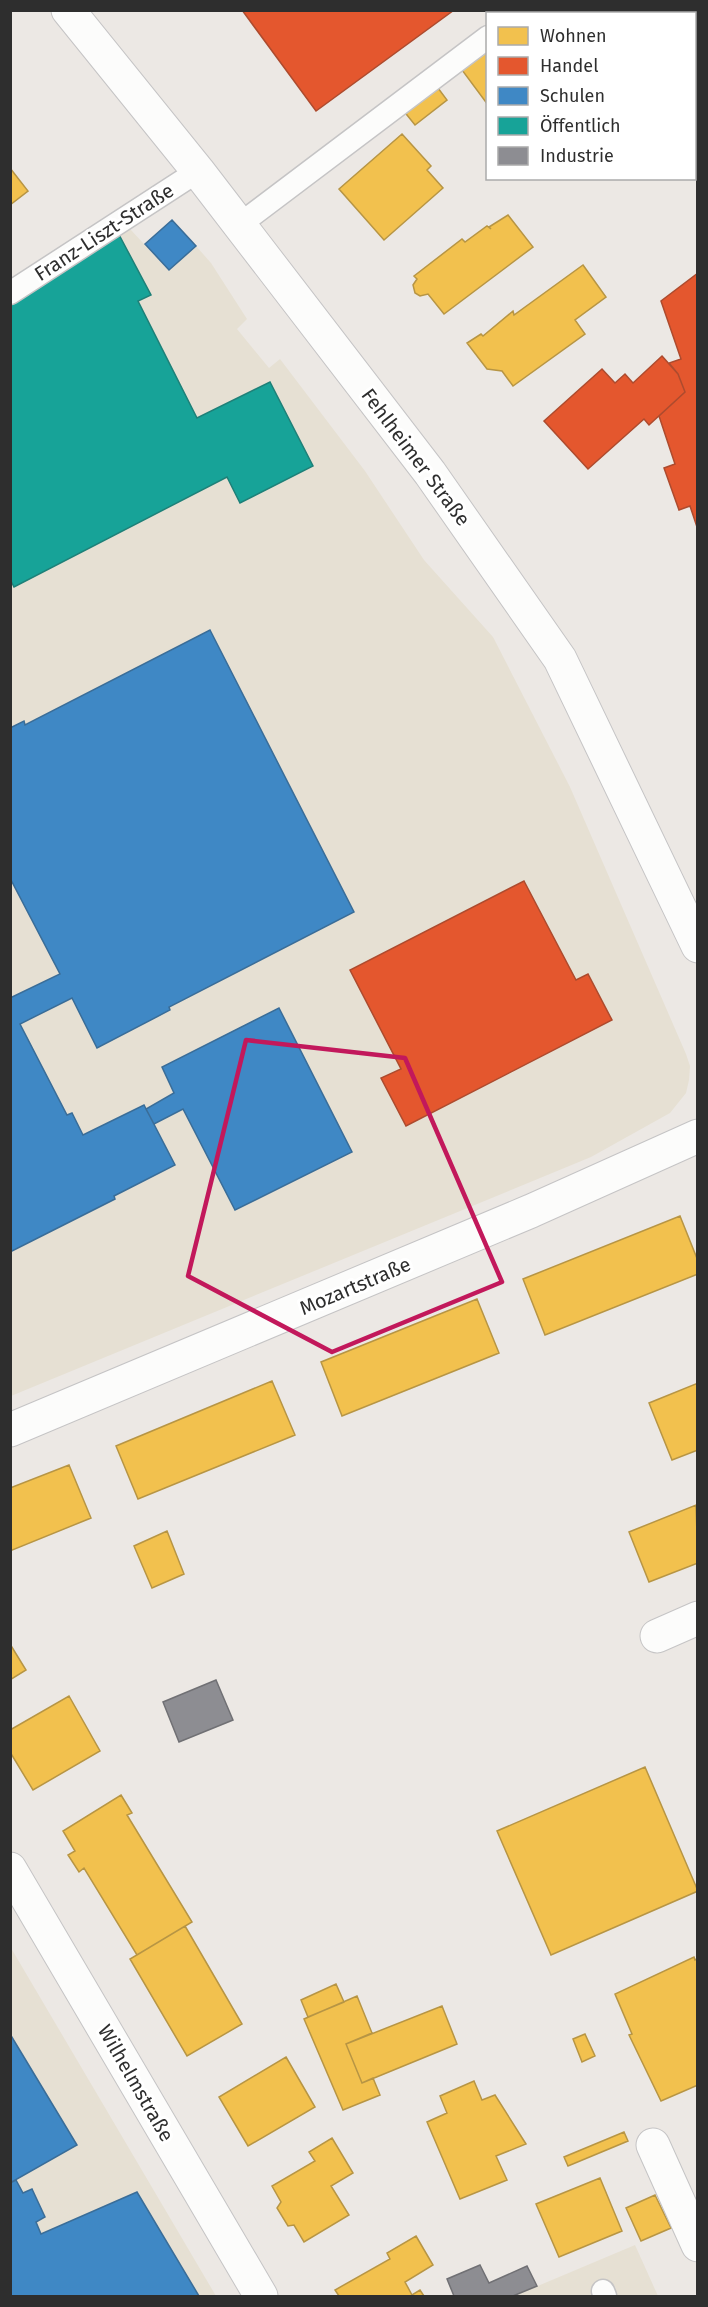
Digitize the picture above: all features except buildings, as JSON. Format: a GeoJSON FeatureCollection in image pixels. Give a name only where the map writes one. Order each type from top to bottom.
{"type":"FeatureCollection","features":[{"type":"Feature","properties":{"kind":"street","name":"Fehlheimer Straße"},"geometry":{"type":"LineString","coordinates":[[68,10],[198,171],[430,473],[560,659],[698,946]]}},
{"type":"Feature","properties":{"kind":"street","name":"Mozartstraße"},"geometry":{"type":"LineString","coordinates":[[10,1430],[531,1211],[698,1136]]}},
{"type":"Feature","properties":{"kind":"street"},"geometry":{"type":"LineString","coordinates":[[657,1636],[698,1618]]}},
{"type":"Feature","properties":{"kind":"street","name":"Wilhelmstraße"},"geometry":{"type":"LineString","coordinates":[[15,1888],[261,2296]]}},
{"type":"Feature","properties":{"kind":"street"},"geometry":{"type":"LineString","coordinates":[[653,2145],[698,2245]]}},
{"type":"Feature","properties":{"kind":"lane"},"geometry":{"type":"LineString","coordinates":[[239,225],[486,39]]}},
{"type":"Feature","properties":{"kind":"lane","name":"Franz-Liszt-Straße"},"geometry":{"type":"LineString","coordinates":[[10,293],[198,171]]}},
{"type":"Feature","properties":{"kind":"highlighted area"},"geometry":{"type":"Polygon","coordinates":[[[246,1040],[405,1058],[502,1282],[332,1352],[188,1276],[246,1040]]]}},
{"type":"Feature","properties":{"kind":"shaded area"},"geometry":{"type":"Polygon","coordinates":[[[116,229],[131,230],[168,270],[196,246],[211,263],[247,319],[237,329],[269,368],[280,359],[365,471],[424,560],[493,637],[570,787],[686,1054],[690,1066],[689,1080],[686,1093],[670,1113],[591,1157],[11,1396],[11,301],[116,229]]]}},
{"type":"Feature","properties":{"kind":"shaded area"},"geometry":{"type":"Polygon","coordinates":[[[11,1948],[216,2296],[11,2296],[11,1948]]]}},
{"type":"Feature","properties":{"kind":"shaded area"},"geometry":{"type":"Polygon","coordinates":[[[635,2245],[658,2296],[514,2296],[635,2245]]]}}]}
